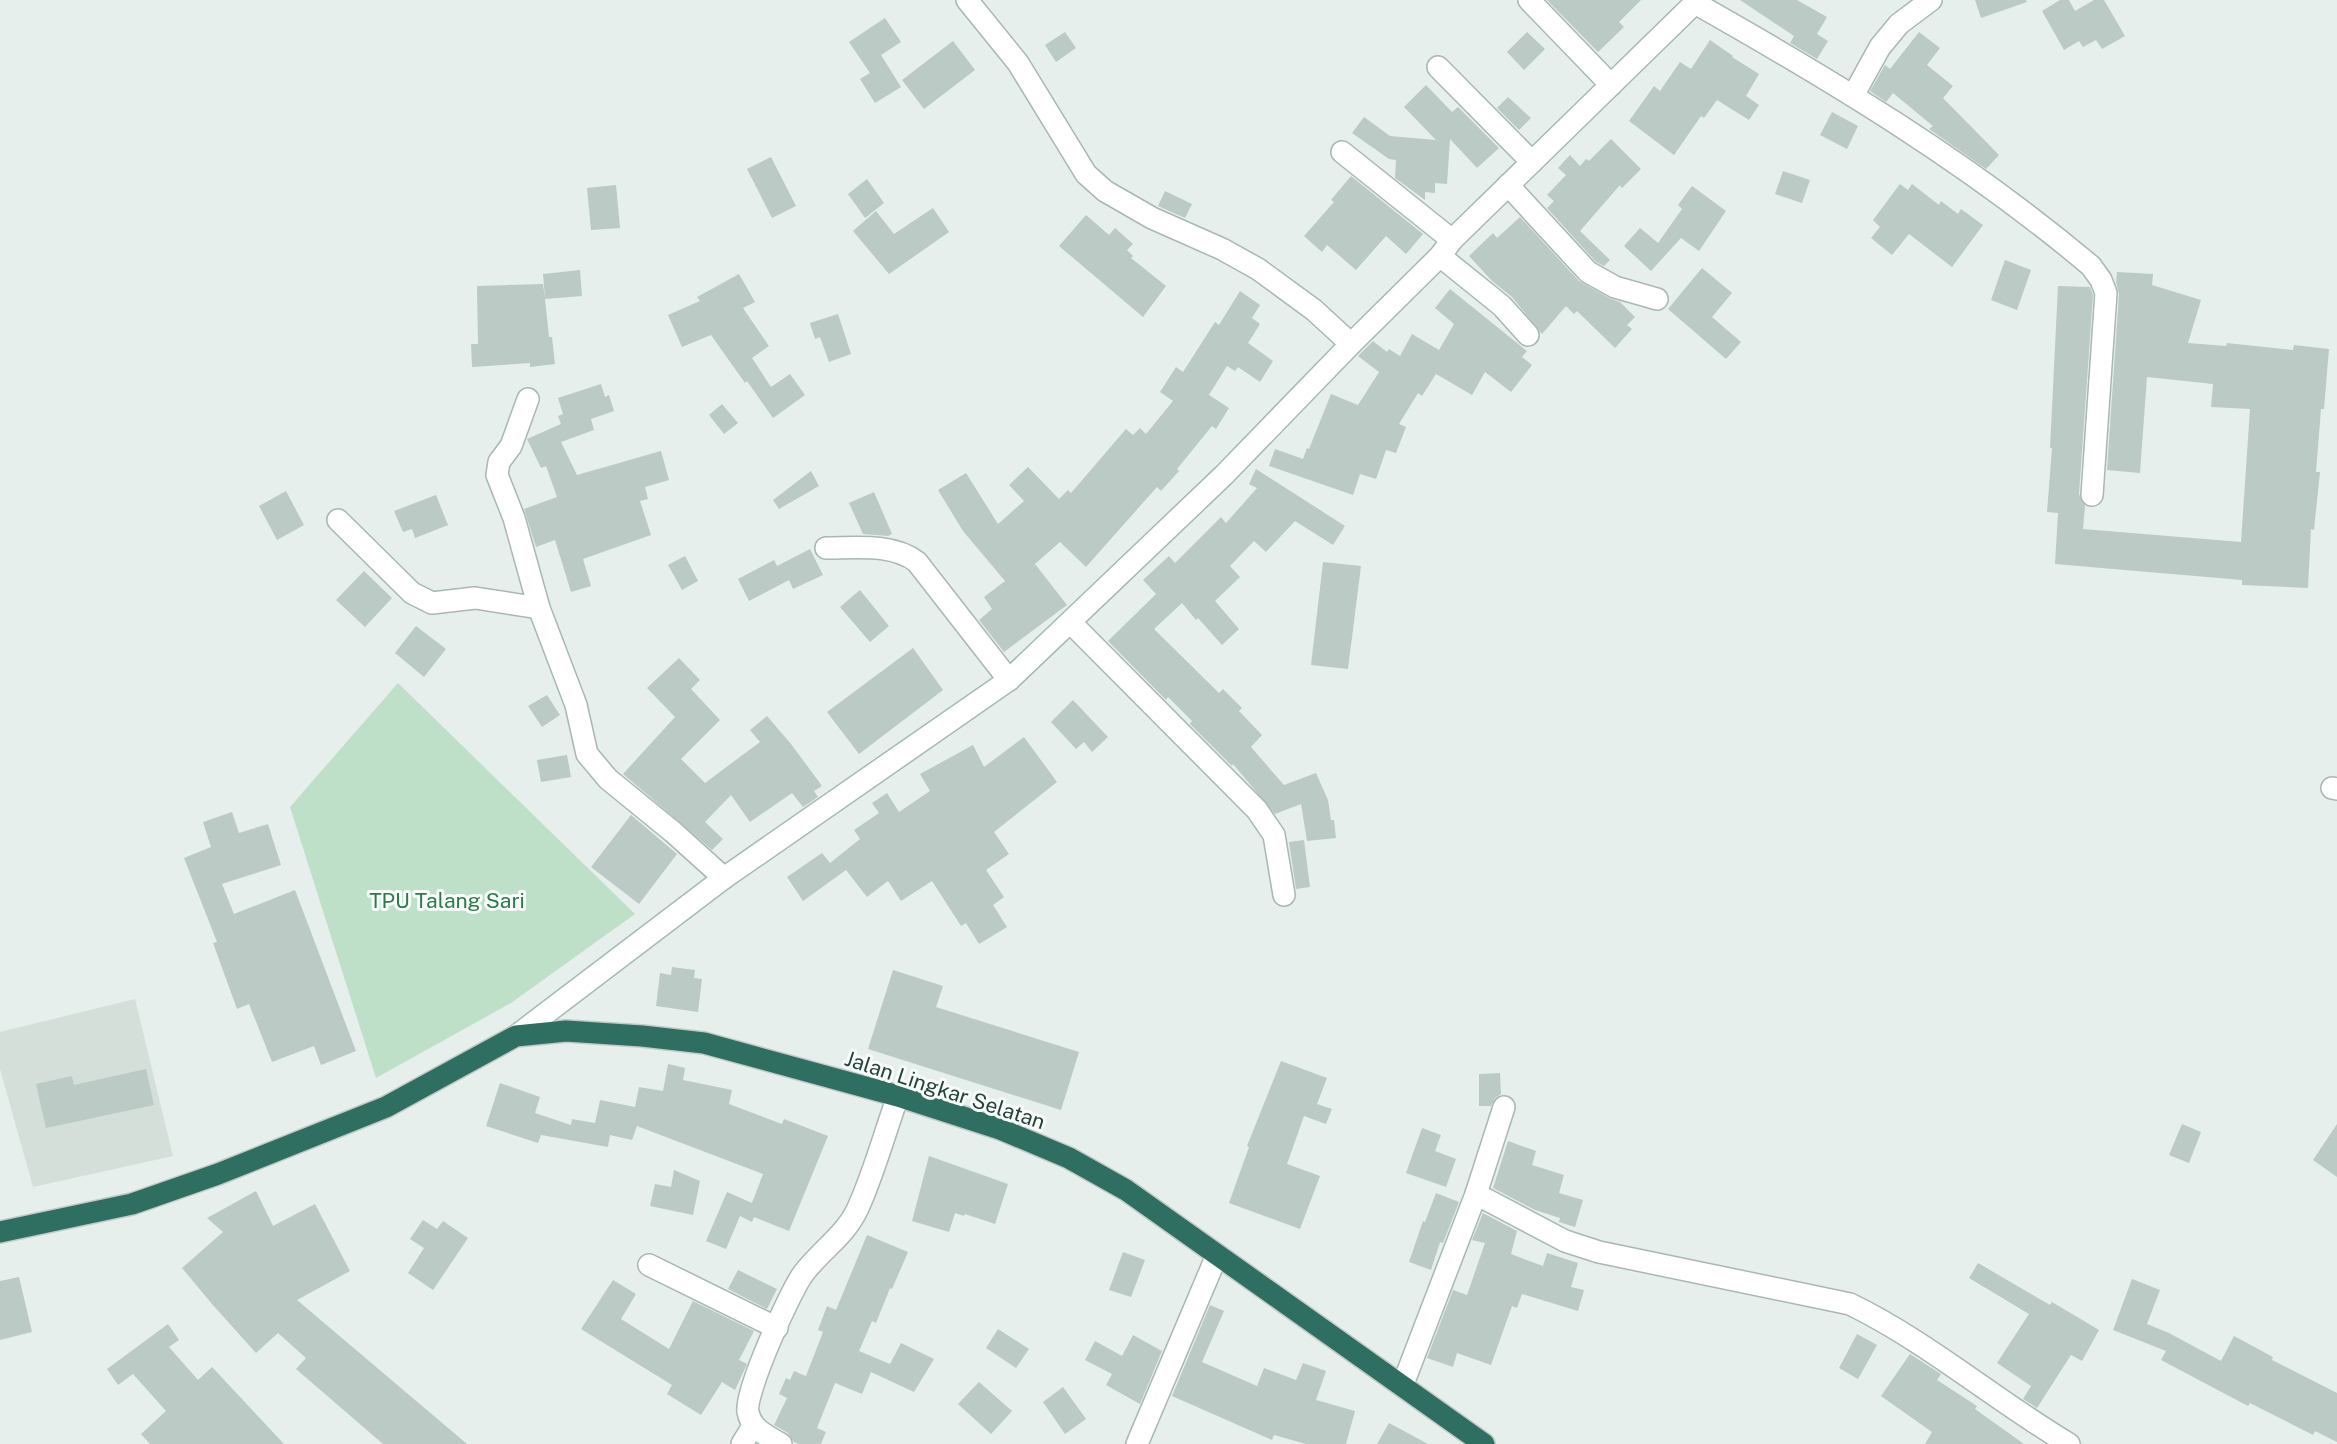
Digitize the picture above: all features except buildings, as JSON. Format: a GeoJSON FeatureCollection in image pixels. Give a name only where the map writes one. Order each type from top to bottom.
{"type":"FeatureCollection","features":[{"type":"Feature","properties":{"kind":"highway","name":"Jalan Lingkar Selatan"},"geometry":{"type":"LineString","coordinates":[[516,1037],[566,1031],[704,1043],[898,1096],[1000,1129],[1069,1158],[1126,1190],[1484,1444]]}},
{"type":"Feature","properties":{"kind":"highway"},"geometry":{"type":"LineString","coordinates":[[0,1231],[132,1204],[264,1157],[386,1107],[516,1037]]}},
{"type":"Feature","properties":{"kind":"street"},"geometry":{"type":"LineString","coordinates":[[967,0],[1018,63],[1086,174],[1104,191],[1152,218],[1222,249],[1258,269],[1314,310],[1351,344]]}},
{"type":"Feature","properties":{"kind":"street"},"geometry":{"type":"LineString","coordinates":[[1529,0],[1611,85]]}},
{"type":"Feature","properties":{"kind":"street"},"geometry":{"type":"LineString","coordinates":[[1853,94],[1880,47],[1899,24],[1931,0]]}},
{"type":"Feature","properties":{"kind":"street"},"geometry":{"type":"LineString","coordinates":[[516,1037],[724,878],[1009,680],[1224,475],[1508,185],[1696,1],[1853,94],[1978,179],[2091,266],[2101,280],[2105,293],[2092,495]]}},
{"type":"Feature","properties":{"kind":"street"},"geometry":{"type":"LineString","coordinates":[[1438,67],[1532,162]]}},
{"type":"Feature","properties":{"kind":"street"},"geometry":{"type":"LineString","coordinates":[[1342,152],[1446,248],[1528,335]]}},
{"type":"Feature","properties":{"kind":"street"},"geometry":{"type":"LineString","coordinates":[[1508,185],[1588,272],[1615,287],[1657,299]]}},
{"type":"Feature","properties":{"kind":"street"},"geometry":{"type":"LineString","coordinates":[[528,399],[511,446],[499,462],[497,475],[514,518],[539,608],[576,705],[587,754],[608,779],[724,878]]}},
{"type":"Feature","properties":{"kind":"street"},"geometry":{"type":"LineString","coordinates":[[338,520],[412,593],[432,603],[475,598],[539,608]]}},
{"type":"Feature","properties":{"kind":"street"},"geometry":{"type":"LineString","coordinates":[[826,548],[874,549],[908,555],[917,562],[1009,680]]}},
{"type":"Feature","properties":{"kind":"street"},"geometry":{"type":"LineString","coordinates":[[1071,623],[1257,810],[1274,835],[1284,895]]}},
{"type":"Feature","properties":{"kind":"street"},"geometry":{"type":"LineString","coordinates":[[781,1444],[748,1435],[747,1410],[750,1391],[776,1328],[803,1274],[841,1235],[858,1209],[898,1096]]}},
{"type":"Feature","properties":{"kind":"street"},"geometry":{"type":"LineString","coordinates":[[1403,1384],[1476,1194],[1504,1107]]}},
{"type":"Feature","properties":{"kind":"street"},"geometry":{"type":"LineString","coordinates":[[1476,1194],[1556,1236],[1600,1252],[1850,1304],[1883,1320],[2069,1444]]}},
{"type":"Feature","properties":{"kind":"street"},"geometry":{"type":"LineString","coordinates":[[1137,1444],[1217,1255]]}},
{"type":"Feature","properties":{"kind":"street"},"geometry":{"type":"LineString","coordinates":[[649,1265],[776,1328]]}},
{"type":"Feature","properties":{"kind":"shaded area"},"geometry":{"type":"Polygon","coordinates":[[[135,999],[173,1156],[33,1187],[0,1069],[0,1032],[135,999]]]}},
{"type":"Feature","properties":{"kind":"green space","name":"TPU Talang Sari"},"geometry":{"type":"Polygon","coordinates":[[[398,683],[635,914],[511,1003],[376,1078],[290,807],[398,683]]]}}]}
